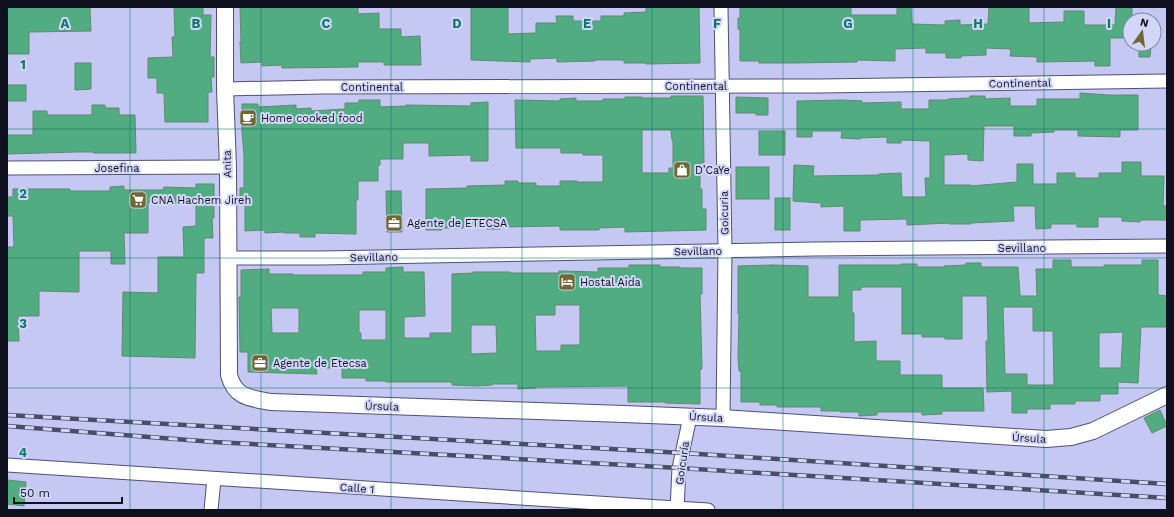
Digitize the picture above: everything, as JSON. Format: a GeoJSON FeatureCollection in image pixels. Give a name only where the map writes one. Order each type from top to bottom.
{"type":"FeatureCollection","features":[{"type":"Feature","properties":{"kind":"street","name":"Anita"},"geometry":{"type":"LineString","coordinates":[[225,7],[225,89],[229,258],[229,375],[232,384],[237,391]]}},
{"type":"Feature","properties":{"kind":"street","name":"Goicuria"},"geometry":{"type":"LineString","coordinates":[[721,7],[725,251],[723,418]]}},
{"type":"Feature","properties":{"kind":"street","name":"Continental"},"geometry":{"type":"LineString","coordinates":[[225,89],[329,87],[819,86],[1167,81]]}},
{"type":"Feature","properties":{"kind":"street","name":"Josefina"},"geometry":{"type":"LineString","coordinates":[[7,168],[228,168]]}},
{"type":"Feature","properties":{"kind":"street","name":"Sevillano"},"geometry":{"type":"LineString","coordinates":[[229,258],[1167,246]]}},
{"type":"Feature","properties":{"kind":"street","name":"Úrsula"},"geometry":{"type":"LineString","coordinates":[[237,391],[249,398],[271,402],[723,418],[1046,439],[1071,437],[1093,431],[1167,395]]}},
{"type":"Feature","properties":{"kind":"street","name":"Goicuría"},"geometry":{"type":"LineString","coordinates":[[677,509],[679,468],[690,417]]}},
{"type":"Feature","properties":{"kind":"street","name":"Calle 1"},"geometry":{"type":"LineString","coordinates":[[7,465],[708,510]]}},
{"type":"Feature","properties":{"kind":"street"},"geometry":{"type":"LineString","coordinates":[[211,510],[214,479]]}},
{"type":"Feature","properties":{"kind":"building"},"geometry":{"type":"Polygon","coordinates":[[[7,7],[90,7],[91,31],[29,32],[29,54],[7,54],[7,7]]]}},
{"type":"Feature","properties":{"kind":"building"},"geometry":{"type":"Polygon","coordinates":[[[174,7],[203,7],[203,15],[211,15],[210,57],[214,57],[214,77],[211,77],[212,92],[208,92],[208,122],[165,122],[164,93],[157,93],[157,78],[148,78],[148,58],[173,57],[172,37],[175,37],[174,7]]]}},
{"type":"Feature","properties":{"kind":"building"},"geometry":{"type":"Polygon","coordinates":[[[240,7],[358,7],[358,14],[379,13],[379,29],[401,29],[401,37],[420,36],[421,65],[384,65],[384,62],[358,62],[358,67],[282,68],[282,65],[262,66],[262,62],[241,63],[240,7]]]}},
{"type":"Feature","properties":{"kind":"building"},"geometry":{"type":"Polygon","coordinates":[[[471,7],[508,7],[508,34],[536,33],[536,23],[557,23],[556,16],[573,16],[573,21],[601,21],[601,16],[624,16],[624,13],[646,12],[646,7],[699,7],[700,63],[646,64],[624,63],[624,60],[557,62],[557,58],[530,59],[530,62],[471,60],[471,7]]]}},
{"type":"Feature","properties":{"kind":"building"},"geometry":{"type":"Polygon","coordinates":[[[740,7],[851,7],[851,15],[897,15],[897,7],[911,7],[912,24],[945,25],[945,21],[960,20],[960,25],[988,24],[989,7],[1029,7],[1029,23],[1064,22],[1064,11],[1084,11],[1084,25],[1115,25],[1116,7],[1132,7],[1132,12],[1122,12],[1122,38],[1110,38],[1110,66],[1095,66],[1095,61],[1037,62],[1037,57],[1010,56],[1011,49],[986,48],[986,55],[961,56],[961,58],[946,58],[946,53],[926,53],[926,48],[895,49],[895,61],[857,60],[857,62],[759,63],[759,61],[740,61],[740,29],[738,29],[738,18],[740,18],[740,7]]]}},
{"type":"Feature","properties":{"kind":"building"},"geometry":{"type":"Polygon","coordinates":[[[1139,52],[1150,52],[1150,57],[1139,57],[1139,52]]]}},
{"type":"Feature","properties":{"kind":"building"},"geometry":{"type":"Polygon","coordinates":[[[75,63],[91,63],[91,89],[75,90],[75,63]]]}},
{"type":"Feature","properties":{"kind":"building"},"geometry":{"type":"Polygon","coordinates":[[[7,85],[26,85],[26,101],[7,101],[7,85]]]}},
{"type":"Feature","properties":{"kind":"building"},"geometry":{"type":"Polygon","coordinates":[[[1080,93],[1138,95],[1138,130],[1120,130],[1120,137],[1078,136],[1078,130],[1054,130],[1054,132],[1031,133],[1031,136],[1014,136],[1014,126],[984,126],[983,161],[968,160],[968,154],[944,155],[944,185],[971,186],[1017,182],[1017,164],[1033,164],[1033,184],[1057,184],[1057,173],[1075,173],[1075,178],[1099,178],[1099,173],[1122,173],[1122,162],[1141,162],[1141,176],[1164,176],[1163,206],[1167,206],[1167,220],[1140,220],[1140,222],[1122,221],[1122,217],[1098,217],[1098,227],[1077,227],[1077,224],[1051,224],[1051,228],[1036,229],[1035,206],[1013,206],[1014,221],[971,224],[949,223],[907,225],[907,219],[860,220],[860,231],[844,231],[844,206],[821,207],[821,203],[793,201],[794,165],[814,166],[813,176],[879,175],[901,173],[902,197],[926,197],[925,178],[930,178],[930,141],[901,140],[901,143],[887,143],[887,137],[860,139],[841,138],[842,131],[812,131],[812,137],[797,137],[797,101],[843,100],[862,101],[862,103],[901,102],[901,109],[929,109],[929,100],[948,100],[970,98],[970,96],[985,96],[985,99],[1010,98],[1010,106],[1037,106],[1037,99],[1080,99],[1080,93]]]}},
{"type":"Feature","properties":{"kind":"building"},"geometry":{"type":"Polygon","coordinates":[[[671,96],[703,96],[704,163],[700,163],[700,189],[702,189],[702,209],[706,209],[706,230],[625,232],[625,227],[599,228],[599,230],[560,230],[560,226],[501,227],[501,229],[487,229],[487,227],[463,227],[442,228],[442,230],[426,230],[426,189],[505,185],[505,181],[536,183],[536,186],[560,186],[560,181],[603,182],[603,155],[561,153],[561,148],[516,148],[515,100],[560,101],[560,99],[576,98],[576,101],[603,101],[603,99],[625,99],[625,97],[671,98],[671,96]],[[642,130],[642,173],[669,173],[669,168],[673,168],[673,140],[671,130],[642,130]]]}},
{"type":"Feature","properties":{"kind":"building"},"geometry":{"type":"Polygon","coordinates":[[[736,97],[768,98],[768,115],[756,115],[756,113],[736,113],[736,97]]]}},
{"type":"Feature","properties":{"kind":"building"},"geometry":{"type":"Polygon","coordinates":[[[359,100],[380,100],[380,107],[406,105],[471,106],[471,103],[488,102],[488,161],[471,161],[471,155],[429,156],[429,143],[403,143],[403,159],[380,159],[380,165],[378,165],[378,181],[358,181],[358,200],[356,200],[356,234],[315,233],[315,237],[300,237],[300,233],[265,233],[265,230],[245,231],[245,205],[240,205],[240,188],[244,188],[242,104],[258,104],[258,107],[296,105],[296,109],[311,108],[311,111],[345,109],[345,103],[359,103],[359,100]]]}},
{"type":"Feature","properties":{"kind":"building"},"geometry":{"type":"Polygon","coordinates":[[[92,105],[105,105],[105,108],[119,108],[119,115],[135,115],[136,153],[77,152],[7,154],[7,135],[33,135],[33,111],[47,111],[47,115],[92,115],[92,105]]]}},
{"type":"Feature","properties":{"kind":"building"},"geometry":{"type":"Polygon","coordinates":[[[759,131],[785,131],[785,155],[759,155],[759,131]]]}},
{"type":"Feature","properties":{"kind":"building"},"geometry":{"type":"Polygon","coordinates":[[[736,167],[769,167],[769,199],[736,199],[736,167]]]}},
{"type":"Feature","properties":{"kind":"building"},"geometry":{"type":"Polygon","coordinates":[[[196,184],[214,184],[214,218],[212,218],[213,238],[204,238],[204,273],[196,273],[195,358],[122,356],[123,292],[158,293],[158,257],[184,257],[183,227],[196,226],[196,205],[148,202],[148,233],[124,233],[125,264],[111,264],[111,251],[79,251],[79,292],[39,291],[39,316],[18,316],[19,341],[7,341],[7,247],[14,247],[13,216],[7,216],[7,197],[13,197],[13,189],[110,191],[110,187],[124,186],[124,190],[163,190],[164,187],[196,188],[196,184]]]}},
{"type":"Feature","properties":{"kind":"building"},"geometry":{"type":"Polygon","coordinates":[[[386,191],[401,191],[402,232],[387,232],[386,191]]]}},
{"type":"Feature","properties":{"kind":"building"},"geometry":{"type":"Polygon","coordinates":[[[775,198],[790,198],[790,230],[775,230],[775,198]]]}},
{"type":"Feature","properties":{"kind":"building"},"geometry":{"type":"Polygon","coordinates":[[[1053,260],[1071,260],[1071,267],[1104,267],[1104,265],[1142,265],[1142,260],[1158,260],[1158,295],[1167,296],[1167,327],[1141,327],[1138,383],[1118,382],[1118,394],[1100,394],[1100,401],[1075,401],[1075,404],[1050,404],[1050,409],[1027,409],[1027,413],[1012,413],[1012,391],[987,392],[987,296],[962,296],[962,339],[945,339],[945,337],[922,337],[922,334],[902,334],[902,287],[861,287],[861,290],[852,290],[854,342],[876,341],[876,361],[900,361],[900,375],[942,375],[942,388],[983,388],[984,411],[942,411],[942,414],[922,415],[922,412],[877,412],[877,415],[859,416],[859,412],[821,411],[821,407],[777,407],[777,405],[760,405],[760,402],[741,402],[741,371],[739,371],[738,357],[738,266],[808,266],[808,297],[839,297],[839,265],[917,264],[917,267],[944,267],[966,265],[966,263],[981,263],[981,267],[1018,267],[1020,296],[1037,296],[1036,269],[1053,269],[1053,260]],[[1003,307],[1005,374],[1027,374],[1027,385],[1054,385],[1053,331],[1033,331],[1033,307],[1003,307]],[[1123,332],[1099,333],[1099,368],[1121,368],[1123,332]]]}},
{"type":"Feature","properties":{"kind":"building"},"geometry":{"type":"Polygon","coordinates":[[[629,265],[660,265],[660,267],[702,268],[702,294],[700,294],[702,369],[700,369],[700,404],[628,402],[628,386],[536,387],[518,389],[518,384],[492,384],[476,386],[452,385],[452,382],[366,381],[366,378],[342,378],[342,368],[316,368],[317,374],[248,372],[248,352],[240,352],[239,297],[241,297],[241,270],[269,269],[269,274],[293,275],[363,275],[363,272],[386,272],[386,268],[403,267],[403,272],[424,272],[425,316],[404,317],[404,338],[430,338],[430,333],[452,333],[452,274],[473,272],[598,272],[598,268],[629,268],[629,265]],[[555,305],[555,315],[535,315],[536,351],[561,351],[561,345],[580,345],[580,305],[555,305]],[[271,308],[272,333],[299,333],[299,308],[271,308]],[[359,310],[359,333],[361,333],[361,340],[386,340],[386,310],[359,310]],[[471,325],[471,354],[497,353],[496,325],[471,325]]]}},
{"type":"Feature","properties":{"kind":"building"},"geometry":{"type":"Polygon","coordinates":[[[1160,410],[1167,426],[1152,433],[1144,418],[1160,410]]]}},
{"type":"Feature","properties":{"kind":"building"},"geometry":{"type":"Polygon","coordinates":[[[7,480],[26,482],[24,506],[7,504],[7,480]]]}},
{"type":"Feature","properties":{"kind":"railway"},"geometry":{"type":"LineString","coordinates":[[7,415],[683,453],[1167,484]]}},
{"type":"Feature","properties":{"kind":"railway"},"geometry":{"type":"LineString","coordinates":[[7,426],[214,442],[679,468],[1167,498]]}},
{"type":"Feature","properties":{"kind":"place","name":"Home cooked food"},"geometry":{"type":"Point","coordinates":[248,118]}},
{"type":"Feature","properties":{"kind":"place","name":"D’CaYe"},"geometry":{"type":"Point","coordinates":[682,170]}},
{"type":"Feature","properties":{"kind":"place","name":"CNA Hachem Jireh"},"geometry":{"type":"Point","coordinates":[138,200]}},
{"type":"Feature","properties":{"kind":"place","name":"Agente de ETECSA"},"geometry":{"type":"Point","coordinates":[394,223]}},
{"type":"Feature","properties":{"kind":"place","name":"Hostal Aida"},"geometry":{"type":"Point","coordinates":[567,282]}},
{"type":"Feature","properties":{"kind":"place","name":"Agente de Etecsa"},"geometry":{"type":"Point","coordinates":[260,363]}}]}
